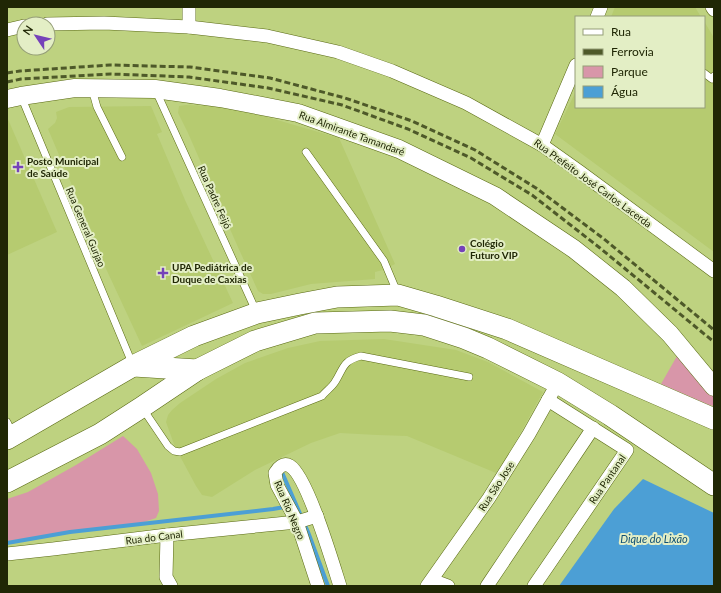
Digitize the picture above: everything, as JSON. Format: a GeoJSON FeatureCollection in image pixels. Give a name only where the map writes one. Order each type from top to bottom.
{"type":"FeatureCollection","features":[{"type":"Feature","properties":{"kind":"main road","name":"Rua Almirante Tamandaré"},"geometry":{"type":"LineString","coordinates":[[14,97],[91,87],[155,89],[220,98],[298,113],[399,149],[495,196],[574,249],[623,288],[670,334],[714,387]]}},
{"type":"Feature","properties":{"kind":"main road"},"geometry":{"type":"LineString","coordinates":[[9,432],[133,366],[194,336],[257,313],[337,297],[398,295],[507,329],[714,420]]}},
{"type":"Feature","properties":{"kind":"main road"},"geometry":{"type":"LineString","coordinates":[[7,482],[100,434],[142,408],[197,370],[255,341],[316,323],[390,321],[424,325],[464,338],[488,348],[553,392],[610,415],[714,485]]}},
{"type":"Feature","properties":{"kind":"main road"},"geometry":{"type":"LineString","coordinates":[[133,366],[197,370]]}},
{"type":"Feature","properties":{"kind":"main road"},"geometry":{"type":"LineString","coordinates":[[667,399],[714,428]]}},
{"type":"Feature","properties":{"kind":"street"},"geometry":{"type":"LineString","coordinates":[[189,7],[189,27]]}},
{"type":"Feature","properties":{"kind":"street","name":"Rua Prefeito José Carlos Lacerda"},"geometry":{"type":"LineString","coordinates":[[56,24],[104,23],[189,27],[267,36],[338,52],[392,71],[466,103],[542,144],[714,271]]}},
{"type":"Feature","properties":{"kind":"street"},"geometry":{"type":"LineString","coordinates":[[542,144],[575,68]]}},
{"type":"Feature","properties":{"kind":"street","name":"Rua Pantanal"},"geometry":{"type":"LineString","coordinates":[[534,586],[627,450],[593,428],[553,392]]}},
{"type":"Feature","properties":{"kind":"street","name":"Rua Sāo Jose"},"geometry":{"type":"LineString","coordinates":[[429,583],[489,498],[553,392]]}},
{"type":"Feature","properties":{"kind":"street"},"geometry":{"type":"LineString","coordinates":[[487,586],[593,428]]}},
{"type":"Feature","properties":{"kind":"street","name":"Rua Rio Negro"},"geometry":{"type":"LineString","coordinates":[[301,515],[277,485],[275,473],[278,468],[283,465],[289,465],[302,483],[301,515],[318,586]]}},
{"type":"Feature","properties":{"kind":"street"},"geometry":{"type":"LineString","coordinates":[[301,515],[340,586]]}},
{"type":"Feature","properties":{"kind":"street","name":"Rua do Canal"},"geometry":{"type":"LineString","coordinates":[[7,554],[167,535],[301,515]]}},
{"type":"Feature","properties":{"kind":"street"},"geometry":{"type":"LineString","coordinates":[[167,535],[166,577],[171,586]]}},
{"type":"Feature","properties":{"kind":"street"},"geometry":{"type":"LineString","coordinates":[[429,583],[448,586]]}},
{"type":"Feature","properties":{"kind":"lane"},"geometry":{"type":"LineString","coordinates":[[91,87],[97,107],[122,157]]}},
{"type":"Feature","properties":{"kind":"lane","name":"Rua Padre Feijó"},"geometry":{"type":"LineString","coordinates":[[155,89],[257,313]]}},
{"type":"Feature","properties":{"kind":"lane","name":"Rua General Gurjao"},"geometry":{"type":"LineString","coordinates":[[14,97],[133,366]]}},
{"type":"Feature","properties":{"kind":"lane"},"geometry":{"type":"LineString","coordinates":[[306,152],[384,261],[398,295]]}},
{"type":"Feature","properties":{"kind":"lane"},"geometry":{"type":"LineString","coordinates":[[142,408],[168,446],[180,452],[322,396],[334,383],[346,363],[353,358],[360,356],[469,377]]}},
{"type":"Feature","properties":{"kind":"shaded area"},"geometry":{"type":"Polygon","coordinates":[[[615,7],[695,7],[700,16],[611,16],[615,7]]]}},
{"type":"Feature","properties":{"kind":"shaded area"},"geometry":{"type":"Polygon","coordinates":[[[705,23],[714,38],[714,252],[555,134],[575,93],[575,108],[705,108],[705,23]]]}},
{"type":"Feature","properties":{"kind":"shaded area"},"geometry":{"type":"Polygon","coordinates":[[[151,106],[162,132],[157,134],[185,200],[233,303],[142,346],[94,243],[96,242],[48,129],[55,123],[57,118],[56,112],[69,107],[151,106]]]}},
{"type":"Feature","properties":{"kind":"shaded area"},"geometry":{"type":"Polygon","coordinates":[[[179,106],[211,106],[260,115],[339,138],[395,264],[375,272],[375,279],[311,284],[271,294],[263,294],[258,291],[178,113],[179,106]]]}},
{"type":"Feature","properties":{"kind":"shaded area","name":"Posto Municipal de Saúde"},"geometry":{"type":"Polygon","coordinates":[[[7,117],[57,232],[7,255],[7,117]]]}},
{"type":"Feature","properties":{"kind":"shaded area"},"geometry":{"type":"Polygon","coordinates":[[[384,339],[456,350],[488,362],[543,392],[507,457],[496,473],[407,436],[340,433],[311,443],[255,470],[212,497],[202,495],[175,447],[166,422],[168,415],[180,403],[216,379],[245,363],[288,348],[320,341],[384,339]]]}},
{"type":"Feature","properties":{"kind":"green space"},"geometry":{"type":"Polygon","coordinates":[[[677,356],[714,395],[714,406],[661,384],[677,356]]]}},
{"type":"Feature","properties":{"kind":"green space"},"geometry":{"type":"Polygon","coordinates":[[[123,436],[137,449],[151,473],[158,494],[159,511],[156,518],[141,523],[7,541],[7,499],[28,492],[123,436]]]}},
{"type":"Feature","properties":{"kind":"water","name":"Dique do Lixão"},"geometry":{"type":"Polygon","coordinates":[[[643,479],[714,513],[714,586],[559,586],[614,509],[643,479]]]}},
{"type":"Feature","properties":{"kind":"waterway"},"geometry":{"type":"LineString","coordinates":[[281,470],[308,532],[328,586]]}},
{"type":"Feature","properties":{"kind":"waterway"},"geometry":{"type":"LineString","coordinates":[[7,543],[70,532],[273,509],[296,505]]}},
{"type":"Feature","properties":{"kind":"railway"},"geometry":{"type":"LineString","coordinates":[[7,73],[110,65],[190,67],[270,78],[345,98],[412,121],[475,150],[536,188],[604,239],[714,330]]}},
{"type":"Feature","properties":{"kind":"railway"},"geometry":{"type":"LineString","coordinates":[[7,82],[21,79],[111,74],[189,77],[268,88],[342,105],[408,129],[471,158],[532,195],[600,248],[714,342]]}},
{"type":"Feature","properties":{"kind":"place","name":"Posto Municipal de Saúde"},"geometry":{"type":"Point","coordinates":[18,167]}},
{"type":"Feature","properties":{"kind":"place","name":"Colégio Futuro VIP"},"geometry":{"type":"Point","coordinates":[462,249]}},
{"type":"Feature","properties":{"kind":"place","name":"UPA Pediátrica de Duque de Caxias"},"geometry":{"type":"Point","coordinates":[163,273]}}]}
